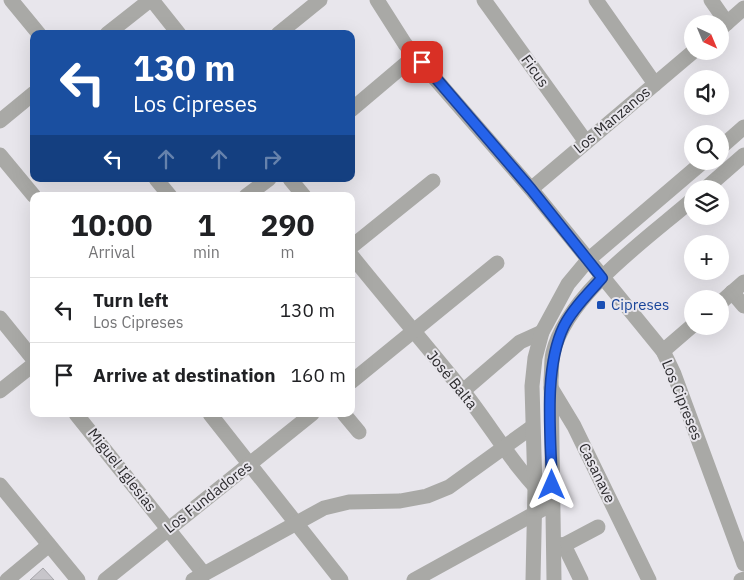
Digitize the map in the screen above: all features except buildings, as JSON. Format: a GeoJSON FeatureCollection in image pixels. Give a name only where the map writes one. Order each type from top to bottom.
{"type":"FeatureCollection","features":[{"type":"Feature","properties":{"kind":"street"},"geometry":{"type":"LineString","coordinates":[[11,0],[36,30]]}},
{"type":"Feature","properties":{"kind":"street"},"geometry":{"type":"LineString","coordinates":[[112,30],[151,0],[176,30]]}},
{"type":"Feature","properties":{"kind":"street"},"geometry":{"type":"LineString","coordinates":[[283,30],[320,0]]}},
{"type":"Feature","properties":{"kind":"street","name":"Los Cipreses"},"geometry":{"type":"LineString","coordinates":[[377,0],[405,44],[531,189],[663,351],[674,374],[744,564]]}},
{"type":"Feature","properties":{"kind":"street","name":"Ficus"},"geometry":{"type":"LineString","coordinates":[[484,0],[586,142]]}},
{"type":"Feature","properties":{"kind":"street"},"geometry":{"type":"LineString","coordinates":[[596,0],[655,84]]}},
{"type":"Feature","properties":{"kind":"street"},"geometry":{"type":"LineString","coordinates":[[711,0],[718,15]]}},
{"type":"Feature","properties":{"kind":"street"},"geometry":{"type":"LineString","coordinates":[[729,22],[744,8]]}},
{"type":"Feature","properties":{"kind":"street"},"geometry":{"type":"LineString","coordinates":[[355,107],[416,56]]}},
{"type":"Feature","properties":{"kind":"street","name":"Los Manzanos"},"geometry":{"type":"LineString","coordinates":[[531,189],[684,59]]}},
{"type":"Feature","properties":{"kind":"street"},"geometry":{"type":"LineString","coordinates":[[0,121],[30,96]]}},
{"type":"Feature","properties":{"kind":"street"},"geometry":{"type":"LineString","coordinates":[[729,140],[744,127]]}},
{"type":"Feature","properties":{"kind":"street"},"geometry":{"type":"LineString","coordinates":[[0,155],[31,192]]}},
{"type":"Feature","properties":{"kind":"street"},"geometry":{"type":"LineString","coordinates":[[715,180],[744,155]]}},
{"type":"Feature","properties":{"kind":"street"},"geometry":{"type":"LineString","coordinates":[[533,580],[535,488],[532,378],[542,332],[568,284],[588,260],[693,170]]}},
{"type":"Feature","properties":{"kind":"street"},"geometry":{"type":"LineString","coordinates":[[355,244],[433,181]]}},
{"type":"Feature","properties":{"kind":"street"},"geometry":{"type":"LineString","coordinates":[[158,182],[167,192]]}},
{"type":"Feature","properties":{"kind":"street"},"geometry":{"type":"LineString","coordinates":[[251,192],[265,182]]}},
{"type":"Feature","properties":{"kind":"street"},"geometry":{"type":"LineString","coordinates":[[292,182],[301,192]]}},
{"type":"Feature","properties":{"kind":"street"},"geometry":{"type":"LineString","coordinates":[[554,580],[559,544],[552,504],[551,388],[554,353],[565,325],[602,278],[684,207]]}},
{"type":"Feature","properties":{"kind":"street","name":"José Balta"},"geometry":{"type":"LineString","coordinates":[[355,260],[412,332],[463,391],[502,447],[535,488],[552,504]]}},
{"type":"Feature","properties":{"kind":"street"},"geometry":{"type":"LineString","coordinates":[[355,379],[497,263]]}},
{"type":"Feature","properties":{"kind":"street"},"geometry":{"type":"LineString","coordinates":[[729,294],[744,282]]}},
{"type":"Feature","properties":{"kind":"street"},"geometry":{"type":"LineString","coordinates":[[732,292],[744,306]]}},
{"type":"Feature","properties":{"kind":"street"},"geometry":{"type":"LineString","coordinates":[[0,318],[30,355]]}},
{"type":"Feature","properties":{"kind":"street"},"geometry":{"type":"LineString","coordinates":[[463,391],[520,342],[542,332]]}},
{"type":"Feature","properties":{"kind":"street"},"geometry":{"type":"LineString","coordinates":[[663,351],[684,333]]}},
{"type":"Feature","properties":{"kind":"street"},"geometry":{"type":"LineString","coordinates":[[0,390],[30,367]]}},
{"type":"Feature","properties":{"kind":"street"},"geometry":{"type":"LineString","coordinates":[[532,378],[540,379],[551,388]]}},
{"type":"Feature","properties":{"kind":"street","name":"Casanave"},"geometry":{"type":"LineString","coordinates":[[551,388],[574,426],[649,580]]}},
{"type":"Feature","properties":{"kind":"street","name":"Miguel Iglesias"},"geometry":{"type":"LineString","coordinates":[[78,417],[168,528],[199,577]]}},
{"type":"Feature","properties":{"kind":"street"},"geometry":{"type":"LineString","coordinates":[[212,417],[341,580]]}},
{"type":"Feature","properties":{"kind":"street","name":"Los Fundadores"},"geometry":{"type":"LineString","coordinates":[[105,580],[308,417]]}},
{"type":"Feature","properties":{"kind":"street"},"geometry":{"type":"LineString","coordinates":[[346,417],[359,432]]}},
{"type":"Feature","properties":{"kind":"street"},"geometry":{"type":"LineString","coordinates":[[199,577],[324,508],[348,502],[400,501],[427,496],[449,487],[532,427]]}},
{"type":"Feature","properties":{"kind":"street"},"geometry":{"type":"LineString","coordinates":[[0,485],[78,580]]}},
{"type":"Feature","properties":{"kind":"street"},"geometry":{"type":"LineString","coordinates":[[414,580],[552,504]]}},
{"type":"Feature","properties":{"kind":"street"},"geometry":{"type":"LineString","coordinates":[[559,544],[598,527]]}},
{"type":"Feature","properties":{"kind":"street"},"geometry":{"type":"LineString","coordinates":[[559,544],[582,580]]}},
{"type":"Feature","properties":{"kind":"street"},"geometry":{"type":"LineString","coordinates":[[6,580],[49,545]]}},
{"type":"Feature","properties":{"kind":"place","name":"Cipreses"},"geometry":{"type":"Point","coordinates":[601,305]}},
{"type":"Feature","properties":{"kind":"route"},"geometry":{"type":"LineString","coordinates":[[422,62],[531,189],[602,278],[582,300],[565,325],[554,353],[551,380],[552,485]]}}]}
